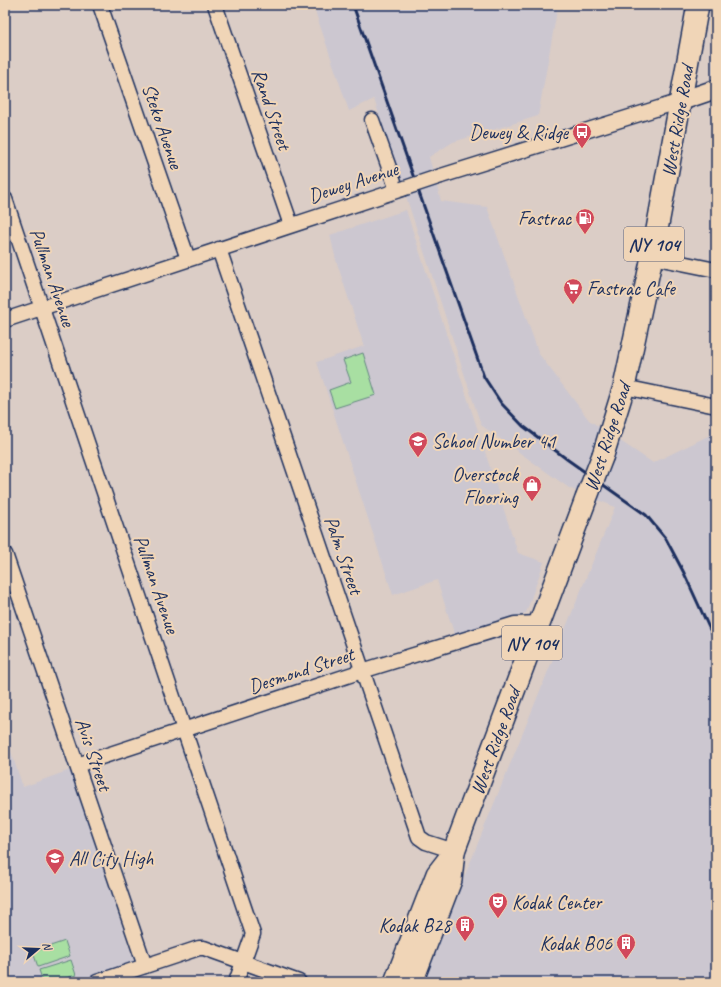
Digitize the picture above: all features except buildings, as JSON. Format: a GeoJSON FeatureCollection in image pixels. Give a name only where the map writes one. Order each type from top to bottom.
{"type":"FeatureCollection","features":[{"type":"Feature","properties":{"kind":"highway","name":"West Ridge Road"},"geometry":{"type":"LineString","coordinates":[[412,982],[451,880],[454,851],[603,455],[624,386],[652,257],[698,5]]}},
{"type":"Feature","properties":{"kind":"highway","name":"West Ridge Road"},"geometry":{"type":"LineString","coordinates":[[395,982],[437,874],[454,851]]}},
{"type":"Feature","properties":{"kind":"main road","name":"Dewey Avenue"},"geometry":{"type":"LineString","coordinates":[[681,101],[716,89]]}},
{"type":"Feature","properties":{"kind":"street","name":"Steko Avenue"},"geometry":{"type":"LineString","coordinates":[[100,5],[188,259]]}},
{"type":"Feature","properties":{"kind":"street","name":"Rand Street"},"geometry":{"type":"LineString","coordinates":[[215,5],[291,226]]}},
{"type":"Feature","properties":{"kind":"street","name":"Dewey Avenue"},"geometry":{"type":"LineString","coordinates":[[5,320],[441,176],[681,101]]}},
{"type":"Feature","properties":{"kind":"street"},"geometry":{"type":"LineString","coordinates":[[372,120],[399,190]]}},
{"type":"Feature","properties":{"kind":"street","name":"Pullman Avenue"},"geometry":{"type":"LineString","coordinates":[[5,199],[254,934],[236,982]]}},
{"type":"Feature","properties":{"kind":"street","name":"Palm Street"},"geometry":{"type":"LineString","coordinates":[[219,249],[419,836],[426,842],[454,851]]}},
{"type":"Feature","properties":{"kind":"street"},"geometry":{"type":"LineString","coordinates":[[652,257],[716,270]]}},
{"type":"Feature","properties":{"kind":"street"},"geometry":{"type":"LineString","coordinates":[[624,386],[716,406]]}},
{"type":"Feature","properties":{"kind":"street","name":"Avis Street"},"geometry":{"type":"LineString","coordinates":[[5,554],[144,966]]}},
{"type":"Feature","properties":{"kind":"street","name":"Desmond Street"},"geometry":{"type":"LineString","coordinates":[[77,765],[362,671],[515,624],[539,623]]}},
{"type":"Feature","properties":{"kind":"street"},"geometry":{"type":"LineString","coordinates":[[97,982],[201,948],[210,949],[300,982]]}},
{"type":"Feature","properties":{"kind":"shaded area"},"geometry":{"type":"Polygon","coordinates":[[[313,5],[558,5],[538,116],[453,142],[429,157],[441,201],[487,207],[539,354],[589,420],[653,463],[710,435],[716,436],[716,982],[422,982],[615,507],[569,488],[481,425],[374,99],[349,111],[313,5]]]}},
{"type":"Feature","properties":{"kind":"shaded area","name":"School Number 41"},"geometry":{"type":"Polygon","coordinates":[[[406,210],[518,553],[544,562],[526,613],[455,636],[437,580],[393,595],[317,362],[364,346],[336,260],[330,235],[406,210]]]}},
{"type":"Feature","properties":{"kind":"shaded area","name":"All City High"},"geometry":{"type":"Polygon","coordinates":[[[5,734],[23,787],[70,770],[134,962],[76,982],[5,982],[5,734]]]}},
{"type":"Feature","properties":{"kind":"green space"},"geometry":{"type":"Polygon","coordinates":[[[363,353],[376,395],[335,408],[329,390],[351,382],[343,360],[363,353]]]}},
{"type":"Feature","properties":{"kind":"green space"},"geometry":{"type":"Polygon","coordinates":[[[65,941],[70,956],[38,967],[33,952],[65,941]]]}},
{"type":"Feature","properties":{"kind":"green space"},"geometry":{"type":"Polygon","coordinates":[[[71,960],[76,975],[53,982],[43,982],[39,970],[71,960]]]}},
{"type":"Feature","properties":{"kind":"railway"},"geometry":{"type":"LineString","coordinates":[[353,5],[484,377],[501,403],[523,426],[646,515],[666,539],[684,573],[716,643]]}},
{"type":"Feature","properties":{"kind":"place","name":"Dewey & Ridge"},"geometry":{"type":"Point","coordinates":[582,149]}},
{"type":"Feature","properties":{"kind":"place","name":"Fastrac"},"geometry":{"type":"Point","coordinates":[585,235]}},
{"type":"Feature","properties":{"kind":"place","name":"Fastrac Cafe"},"geometry":{"type":"Point","coordinates":[573,305]}},
{"type":"Feature","properties":{"kind":"place","name":"School Number 41"},"geometry":{"type":"Point","coordinates":[418,458]}},
{"type":"Feature","properties":{"kind":"place","name":"Overstock Flooring"},"geometry":{"type":"Point","coordinates":[532,502]}},
{"type":"Feature","properties":{"kind":"place","name":"All City High"},"geometry":{"type":"Point","coordinates":[55,875]}},
{"type":"Feature","properties":{"kind":"place","name":"Kodak Center"},"geometry":{"type":"Point","coordinates":[498,919]}},
{"type":"Feature","properties":{"kind":"place","name":"Kodak B28"},"geometry":{"type":"Point","coordinates":[465,942]}},
{"type":"Feature","properties":{"kind":"place","name":"Kodak B06"},"geometry":{"type":"Point","coordinates":[626,960]}}]}
